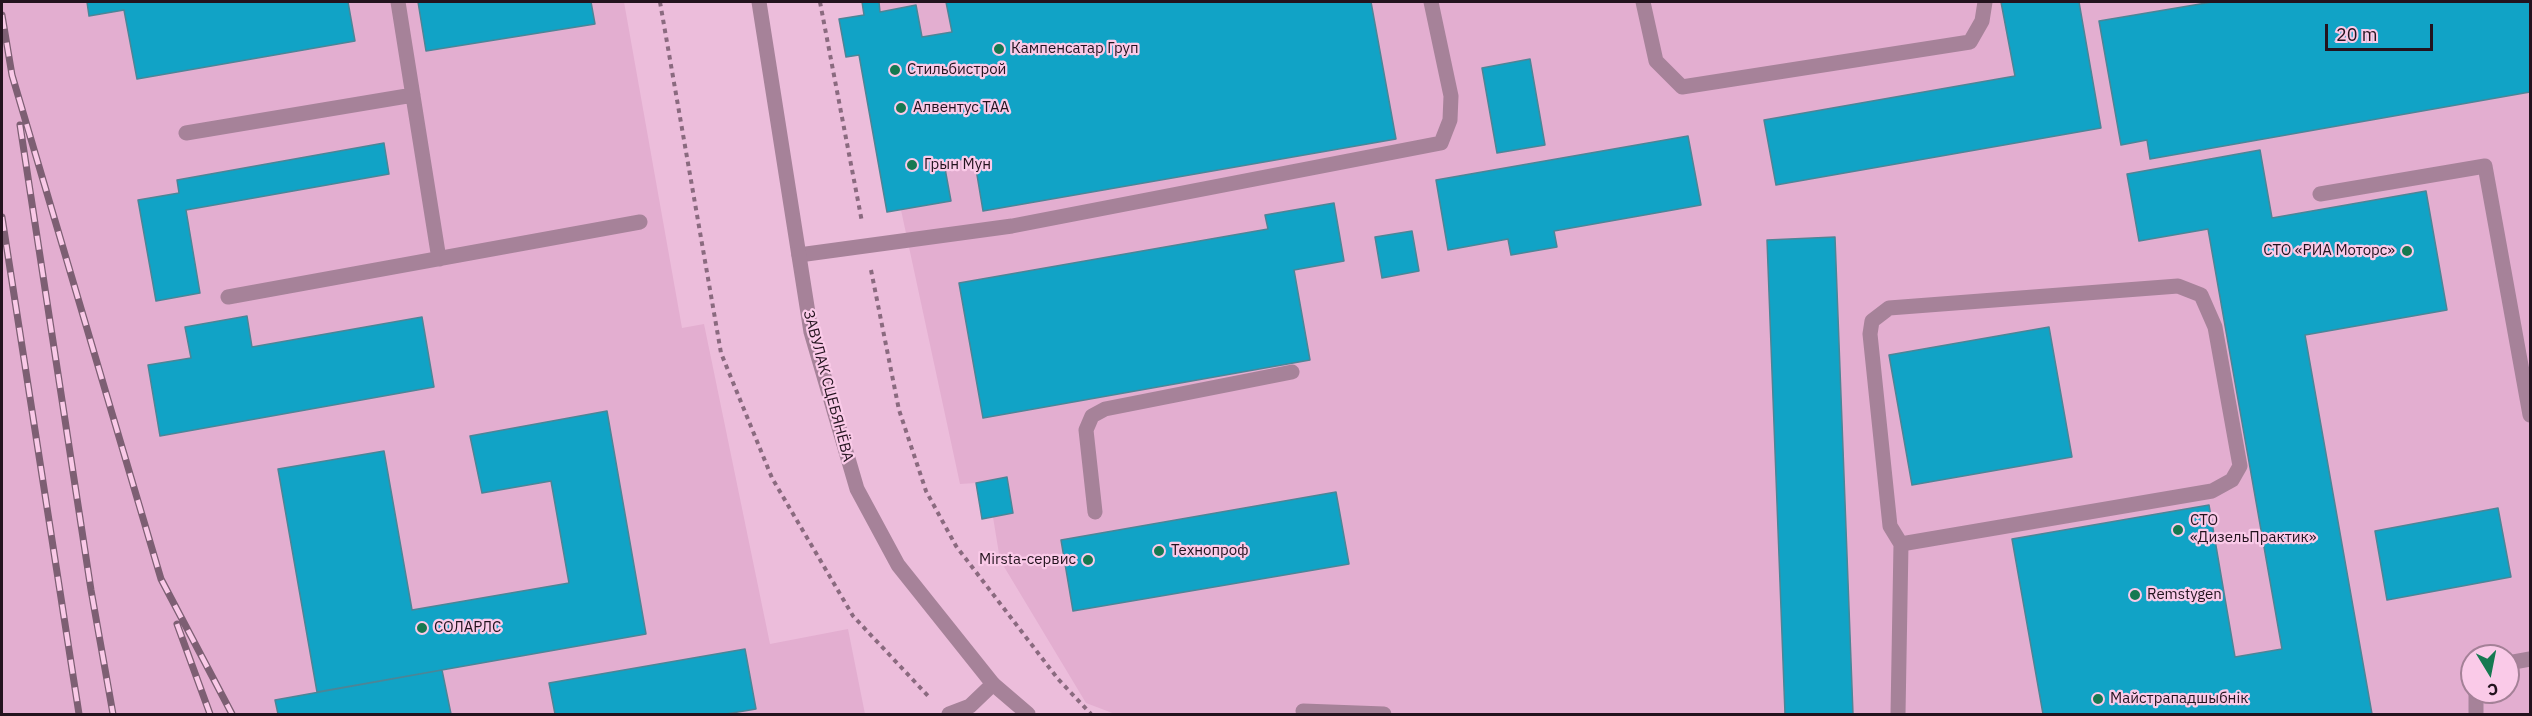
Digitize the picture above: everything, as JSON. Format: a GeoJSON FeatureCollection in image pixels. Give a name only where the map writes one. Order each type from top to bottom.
{"type":"FeatureCollection","features":[{"type":"Feature","properties":{"kind":"street"},"geometry":{"type":"LineString","coordinates":[[398,2],[439,259]]}},
{"type":"Feature","properties":{"kind":"street","name":"ЗАВУЛАК СЦЕБЯНЁВА"},"geometry":{"type":"LineString","coordinates":[[759,2],[811,332],[856,489],[898,565],[993,684],[1028,714]]}},
{"type":"Feature","properties":{"kind":"street"},"geometry":{"type":"LineString","coordinates":[[799,255],[1012,226],[1441,144],[1450,120],[1450,96],[1431,2]]}},
{"type":"Feature","properties":{"kind":"street"},"geometry":{"type":"LineString","coordinates":[[1643,2],[1656,61],[1682,87],[1970,42],[1982,21],[1985,2]]}},
{"type":"Feature","properties":{"kind":"street"},"geometry":{"type":"LineString","coordinates":[[186,133],[413,95]]}},
{"type":"Feature","properties":{"kind":"street"},"geometry":{"type":"LineString","coordinates":[[2320,194],[2485,166],[2530,415]]}},
{"type":"Feature","properties":{"kind":"street"},"geometry":{"type":"LineString","coordinates":[[228,297],[640,222]]}},
{"type":"Feature","properties":{"kind":"street"},"geometry":{"type":"LineString","coordinates":[[1898,714],[1901,544],[1890,526],[1870,334],[1872,321],[1888,308],[2178,286],[2201,295],[2215,327],[2240,466],[2232,480],[2212,491],[1901,544]]}},
{"type":"Feature","properties":{"kind":"street"},"geometry":{"type":"LineString","coordinates":[[1095,512],[1086,430],[1092,416],[1105,409],[1292,372]]}},
{"type":"Feature","properties":{"kind":"street"},"geometry":{"type":"LineString","coordinates":[[943,710],[970,706],[993,684]]}},
{"type":"Feature","properties":{"kind":"street"},"geometry":{"type":"LineString","coordinates":[[1303,711],[1384,714]]}},
{"type":"Feature","properties":{"kind":"path"},"geometry":{"type":"LineString","coordinates":[[660,2],[721,353],[772,478],[853,616],[943,710]]}},
{"type":"Feature","properties":{"kind":"path"},"geometry":{"type":"LineString","coordinates":[[819,2],[898,410],[927,491],[956,546],[1058,679],[1091,714]]}},
{"type":"Feature","properties":{"kind":"shaded area"},"geometry":{"type":"Polygon","coordinates":[[[2,2],[624,2],[682,328],[704,324],[770,644],[848,629],[865,714],[2,714],[2,2]]]}},
{"type":"Feature","properties":{"kind":"shaded area"},"geometry":{"type":"Polygon","coordinates":[[[862,2],[2530,2],[2530,714],[1115,714],[1086,703],[1000,560],[993,517],[982,519],[976,483],[960,484],[901,210],[887,212],[859,55],[846,57],[839,19],[863,15],[862,2]]]}},
{"type":"Feature","properties":{"kind":"building"},"geometry":{"type":"Polygon","coordinates":[[[87,2],[348,2],[355,41],[137,79],[124,10],[89,16],[87,2]]]}},
{"type":"Feature","properties":{"kind":"building"},"geometry":{"type":"Polygon","coordinates":[[[418,2],[591,2],[595,24],[426,51],[418,2]]]}},
{"type":"Feature","properties":{"kind":"building"},"geometry":{"type":"Polygon","coordinates":[[[862,2],[879,2],[880,12],[916,5],[922,37],[952,32],[946,2],[1371,2],[1396,139],[983,211],[974,157],[944,163],[951,201],[887,212],[859,55],[846,57],[839,19],[864,15],[862,2]]]}},
{"type":"Feature","properties":{"kind":"building"},"geometry":{"type":"Polygon","coordinates":[[[2001,2],[2079,2],[2101,128],[1776,185],[1764,120],[2015,76],[2001,2]]]}},
{"type":"Feature","properties":{"kind":"building"},"geometry":{"type":"Polygon","coordinates":[[[2212,2],[2530,2],[2530,92],[2150,159],[2147,140],[2121,145],[2099,21],[2212,2]]]}},
{"type":"Feature","properties":{"kind":"building"},"geometry":{"type":"Polygon","coordinates":[[[1530,59],[1545,145],[1497,153],[1482,68],[1530,59]]]}},
{"type":"Feature","properties":{"kind":"building"},"geometry":{"type":"Polygon","coordinates":[[[1688,136],[1701,205],[1554,231],[1557,247],[1511,255],[1508,239],[1448,250],[1436,180],[1688,136]]]}},
{"type":"Feature","properties":{"kind":"building"},"geometry":{"type":"Polygon","coordinates":[[[384,143],[389,174],[186,210],[200,293],[156,301],[138,200],[179,193],[177,180],[384,143]]]}},
{"type":"Feature","properties":{"kind":"building"},"geometry":{"type":"Polygon","coordinates":[[[2260,150],[2272,218],[2426,191],[2447,310],[2305,335],[2372,714],[2043,714],[2012,539],[2209,505],[2235,657],[2282,649],[2208,229],[2139,241],[2127,174],[2260,150]]]}},
{"type":"Feature","properties":{"kind":"building"},"geometry":{"type":"Polygon","coordinates":[[[1334,203],[1344,261],[1294,270],[1310,360],[983,418],[959,283],[1268,229],[1265,215],[1334,203]]]}},
{"type":"Feature","properties":{"kind":"building"},"geometry":{"type":"Polygon","coordinates":[[[1412,231],[1419,271],[1382,278],[1375,237],[1412,231]]]}},
{"type":"Feature","properties":{"kind":"building"},"geometry":{"type":"Polygon","coordinates":[[[1835,237],[1853,714],[1785,714],[1767,240],[1835,237]]]}},
{"type":"Feature","properties":{"kind":"building"},"geometry":{"type":"Polygon","coordinates":[[[247,316],[252,347],[422,317],[434,387],[160,436],[148,365],[191,358],[185,327],[247,316]]]}},
{"type":"Feature","properties":{"kind":"building"},"geometry":{"type":"Polygon","coordinates":[[[2049,327],[2072,457],[1912,485],[1889,355],[2049,327]]]}},
{"type":"Feature","properties":{"kind":"building"},"geometry":{"type":"Polygon","coordinates":[[[607,411],[646,634],[317,692],[278,469],[384,451],[412,610],[569,583],[551,481],[482,493],[470,436],[607,411]]]}},
{"type":"Feature","properties":{"kind":"building"},"geometry":{"type":"Polygon","coordinates":[[[1007,477],[1013,513],[982,519],[976,483],[1007,477]]]}},
{"type":"Feature","properties":{"kind":"building"},"geometry":{"type":"Polygon","coordinates":[[[1336,492],[1349,564],[1073,611],[1061,540],[1336,492]]]}},
{"type":"Feature","properties":{"kind":"building"},"geometry":{"type":"Polygon","coordinates":[[[2498,508],[2511,577],[2387,600],[2375,531],[2498,508]]]}},
{"type":"Feature","properties":{"kind":"building"},"geometry":{"type":"Polygon","coordinates":[[[745,649],[756,709],[726,714],[555,714],[549,683],[745,649]]]}},
{"type":"Feature","properties":{"kind":"building"},"geometry":{"type":"Polygon","coordinates":[[[442,670],[451,714],[278,714],[275,700],[442,670]]]}},
{"type":"Feature","properties":{"kind":"railway"},"geometry":{"type":"LineString","coordinates":[[2,15],[12,75],[161,579],[232,714]]}},
{"type":"Feature","properties":{"kind":"railway"},"geometry":{"type":"LineString","coordinates":[[20,125],[91,590],[113,714]]}},
{"type":"Feature","properties":{"kind":"railway"},"geometry":{"type":"LineString","coordinates":[[2,217],[79,714]]}},
{"type":"Feature","properties":{"kind":"railway"},"geometry":{"type":"LineString","coordinates":[[177,624],[210,714]]}},
{"type":"Feature","properties":{"kind":"place","name":"Кампенсатар Груп"},"geometry":{"type":"Point","coordinates":[999,49]}},
{"type":"Feature","properties":{"kind":"place","name":"Стильбистрой"},"geometry":{"type":"Point","coordinates":[895,70]}},
{"type":"Feature","properties":{"kind":"place","name":"Алвентус ТАА"},"geometry":{"type":"Point","coordinates":[901,108]}},
{"type":"Feature","properties":{"kind":"place","name":"Грын Мун"},"geometry":{"type":"Point","coordinates":[912,165]}},
{"type":"Feature","properties":{"kind":"place","name":"СТО «РИА Моторс»"},"geometry":{"type":"Point","coordinates":[2407,251]}},
{"type":"Feature","properties":{"kind":"place","name":"СТО «ДизельПрактик»"},"geometry":{"type":"Point","coordinates":[2178,530]}},
{"type":"Feature","properties":{"kind":"place","name":"Технопроф"},"geometry":{"type":"Point","coordinates":[1159,551]}},
{"type":"Feature","properties":{"kind":"place","name":"Mirsta-сервис"},"geometry":{"type":"Point","coordinates":[1088,560]}},
{"type":"Feature","properties":{"kind":"place","name":"Remstygen"},"geometry":{"type":"Point","coordinates":[2135,595]}},
{"type":"Feature","properties":{"kind":"place","name":"СОЛАРЛС"},"geometry":{"type":"Point","coordinates":[422,628]}},
{"type":"Feature","properties":{"kind":"place","name":"Майстрападшыбнік"},"geometry":{"type":"Point","coordinates":[2098,699]}}]}
